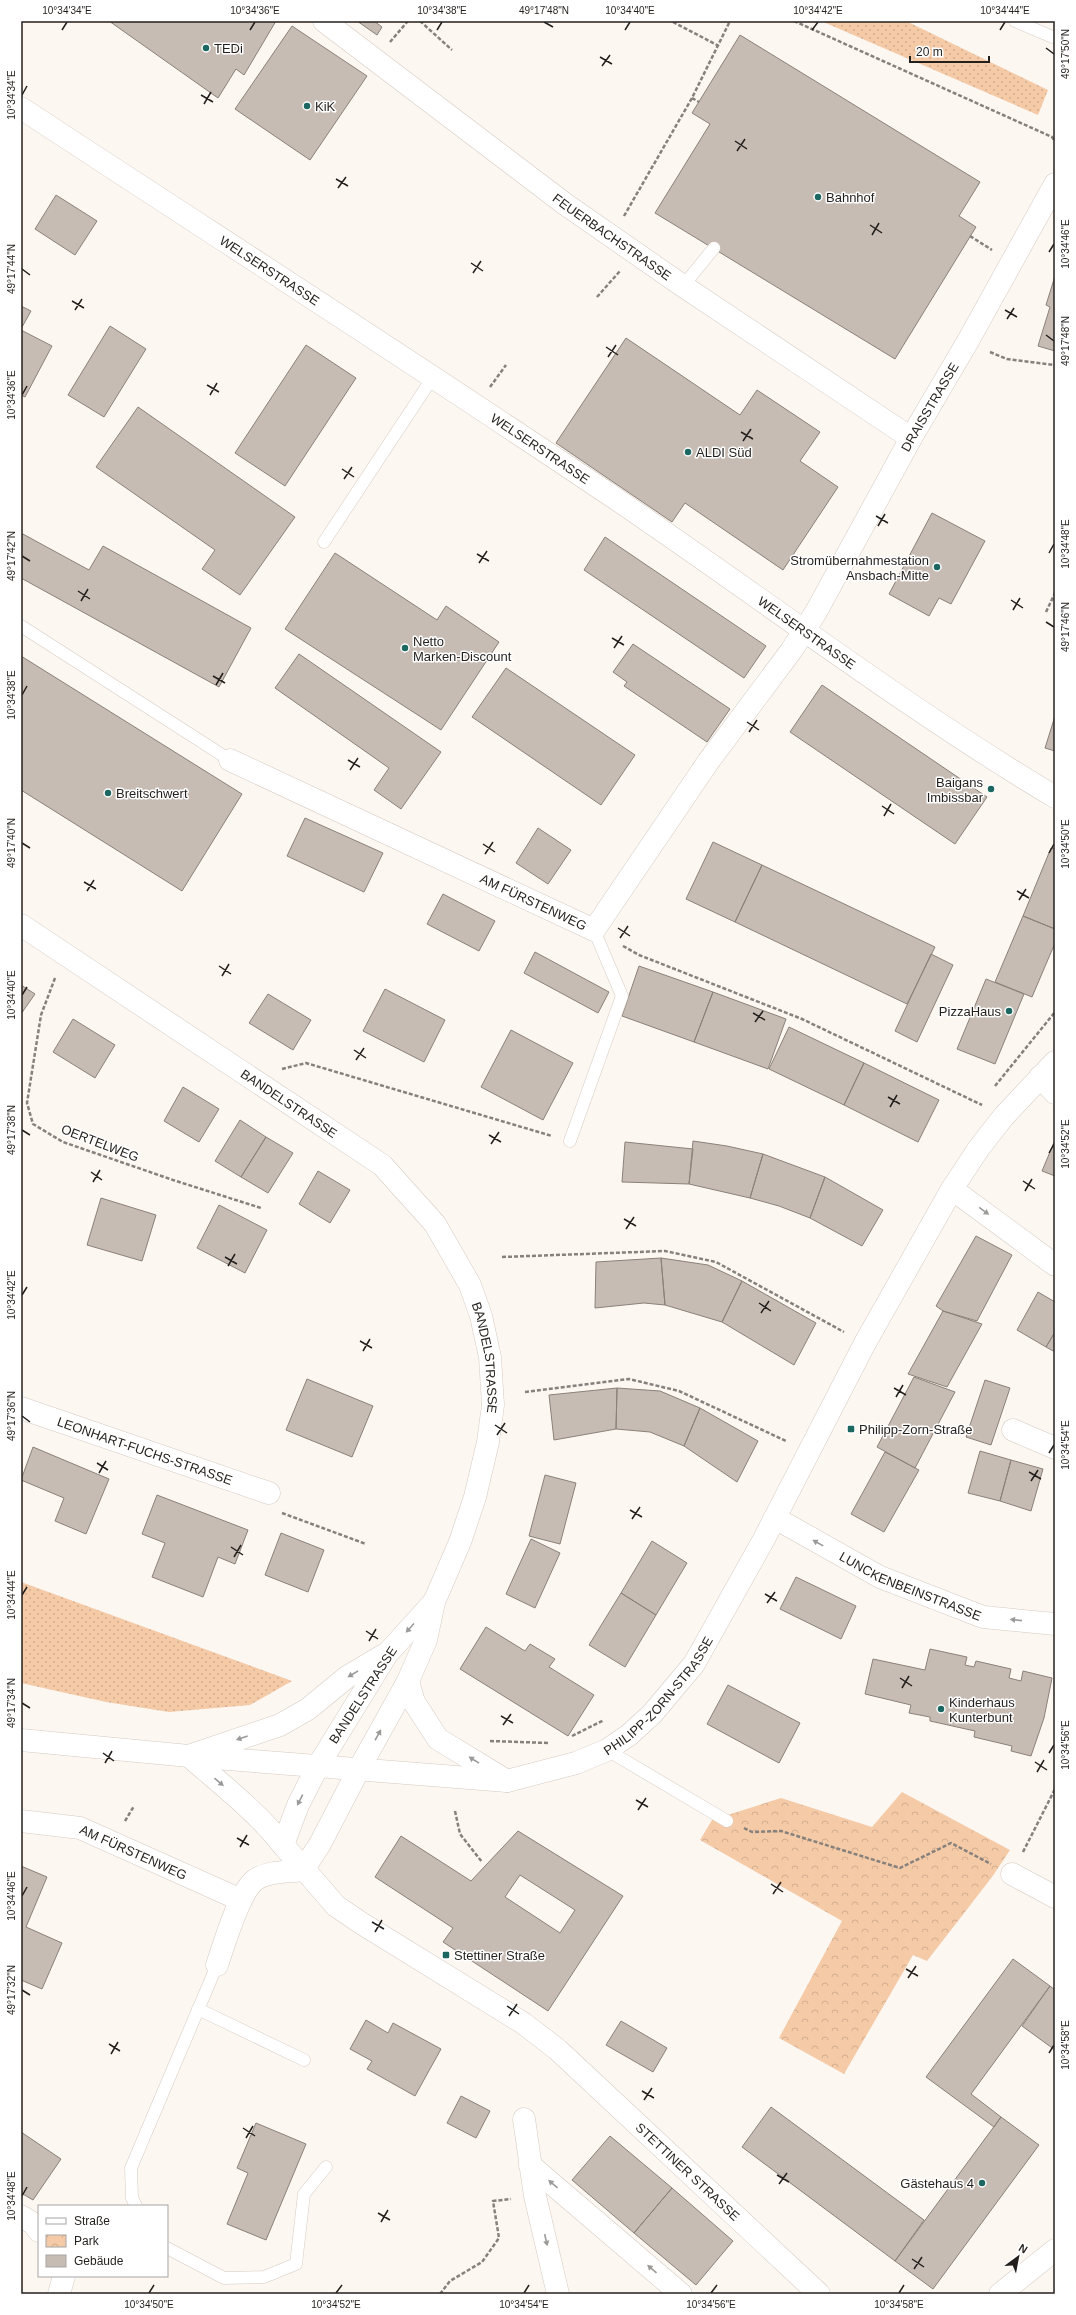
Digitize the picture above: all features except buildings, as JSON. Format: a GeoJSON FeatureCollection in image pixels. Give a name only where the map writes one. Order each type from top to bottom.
{"type":"FeatureCollection","features":[{"type":"Feature","properties":{"kind":"street","name":"FEUERBACHSTRASSE"},"geometry":{"type":"LineString","coordinates":[[324,21],[559,199],[612,237],[911,438]]}},
{"type":"Feature","properties":{"kind":"street","name":"WELSERSTRASSE"},"geometry":{"type":"LineString","coordinates":[[21,108],[433,377],[617,500],[804,631],[993,759],[1055,797]]}},
{"type":"Feature","properties":{"kind":"street","name":"DRAISSTRASSE"},"geometry":{"type":"LineString","coordinates":[[804,631],[1055,184]]}},
{"type":"Feature","properties":{"kind":"street","name":"AM FÜRSTENWEG"},"geometry":{"type":"LineString","coordinates":[[230,760],[594,930],[708,762],[804,631]]}},
{"type":"Feature","properties":{"kind":"street","name":"BANDELSTRASSE"},"geometry":{"type":"LineString","coordinates":[[21,925],[382,1164],[435,1224],[470,1285],[481,1316],[490,1357],[493,1405],[488,1442],[475,1497],[460,1542],[434,1602],[387,1654],[318,1766]]}},
{"type":"Feature","properties":{"kind":"street","name":"PHILIPP-ZORN-STRASSE"},"geometry":{"type":"LineString","coordinates":[[318,1766],[507,1781],[576,1763],[606,1750],[628,1735],[652,1714],[694,1664],[731,1602],[905,1268],[952,1189],[979,1148],[1004,1116],[1055,1062]]}},
{"type":"Feature","properties":{"kind":"street"},"geometry":{"type":"LineString","coordinates":[[1040,1077],[1055,1093]]}},
{"type":"Feature","properties":{"kind":"street"},"geometry":{"type":"LineString","coordinates":[[952,1189],[1055,1265]]}},
{"type":"Feature","properties":{"kind":"street","name":"LEONHART-FUCHS-STRASSE"},"geometry":{"type":"LineString","coordinates":[[21,1408],[269,1493]]}},
{"type":"Feature","properties":{"kind":"street"},"geometry":{"type":"LineString","coordinates":[[1013,1430],[1055,1448]]}},
{"type":"Feature","properties":{"kind":"street","name":"LUNCKENBEINSTRASSE"},"geometry":{"type":"LineString","coordinates":[[775,1518],[880,1577],[983,1616],[1055,1624]]}},
{"type":"Feature","properties":{"kind":"street"},"geometry":{"type":"LineString","coordinates":[[217,1965],[241,1900],[254,1880],[271,1874],[303,1870],[320,1844],[359,1769],[408,1681],[426,1640],[434,1602]]}},
{"type":"Feature","properties":{"kind":"street"},"geometry":{"type":"LineString","coordinates":[[189,1756],[280,1725],[308,1709],[347,1677],[387,1654]]}},
{"type":"Feature","properties":{"kind":"street"},"geometry":{"type":"LineString","coordinates":[[408,1681],[414,1702],[438,1739],[507,1781]]}},
{"type":"Feature","properties":{"kind":"street"},"geometry":{"type":"LineString","coordinates":[[21,1740],[189,1756],[318,1766],[298,1805],[283,1845]]}},
{"type":"Feature","properties":{"kind":"street","name":"STETTINER STRASSE"},"geometry":{"type":"LineString","coordinates":[[189,1756],[252,1811],[283,1845],[303,1870],[342,1910],[523,2023],[558,2050],[820,2294]]}},
{"type":"Feature","properties":{"kind":"street","name":"AM FÜRSTENWEG"},"geometry":{"type":"LineString","coordinates":[[21,1821],[80,1828],[241,1900]]}},
{"type":"Feature","properties":{"kind":"street"},"geometry":{"type":"LineString","coordinates":[[1012,1874],[1055,1897]]}},
{"type":"Feature","properties":{"kind":"street"},"geometry":{"type":"LineString","coordinates":[[524,2119],[530,2165],[558,2294]]}},
{"type":"Feature","properties":{"kind":"street"},"geometry":{"type":"LineString","coordinates":[[530,2165],[681,2294]]}},
{"type":"Feature","properties":{"kind":"street"},"geometry":{"type":"LineString","coordinates":[[21,2216],[34,2224],[38,2230]]}},
{"type":"Feature","properties":{"kind":"street"},"geometry":{"type":"LineString","coordinates":[[1000,2294],[1055,2250]]}},
{"type":"Feature","properties":{"kind":"street"},"geometry":{"type":"LineString","coordinates":[[59,2294],[64,2277]]}},
{"type":"Feature","properties":{"kind":"lane"},"geometry":{"type":"LineString","coordinates":[[1015,21],[1055,38]]}},
{"type":"Feature","properties":{"kind":"lane"},"geometry":{"type":"LineString","coordinates":[[683,286],[714,248]]}},
{"type":"Feature","properties":{"kind":"lane"},"geometry":{"type":"LineString","coordinates":[[324,542],[433,377]]}},
{"type":"Feature","properties":{"kind":"lane"},"geometry":{"type":"LineString","coordinates":[[21,626],[230,760]]}},
{"type":"Feature","properties":{"kind":"lane"},"geometry":{"type":"LineString","coordinates":[[570,1141],[622,996],[594,930]]}},
{"type":"Feature","properties":{"kind":"lane"},"geometry":{"type":"LineString","coordinates":[[606,1750],[727,1821]]}},
{"type":"Feature","properties":{"kind":"lane"},"geometry":{"type":"LineString","coordinates":[[136,2205],[132,2198],[131,2168],[217,1965]]}},
{"type":"Feature","properties":{"kind":"lane"},"geometry":{"type":"LineString","coordinates":[[198,2009],[304,2060]]}},
{"type":"Feature","properties":{"kind":"lane"},"geometry":{"type":"LineString","coordinates":[[168,2249],[224,2278],[264,2277],[296,2264],[304,2194],[326,2167]]}},
{"type":"Feature","properties":{"kind":"path"},"geometry":{"type":"LineString","coordinates":[[420,21],[452,50]]}},
{"type":"Feature","properties":{"kind":"path"},"geometry":{"type":"LineString","coordinates":[[612,237],[692,98],[730,21]]}},
{"type":"Feature","properties":{"kind":"path"},"geometry":{"type":"LineString","coordinates":[[794,21],[1052,137],[1055,142]]}},
{"type":"Feature","properties":{"kind":"path"},"geometry":{"type":"LineString","coordinates":[[673,22],[717,45]]}},
{"type":"Feature","properties":{"kind":"path"},"geometry":{"type":"LineString","coordinates":[[692,98],[699,102]]}},
{"type":"Feature","properties":{"kind":"path"},"geometry":{"type":"LineString","coordinates":[[597,297],[636,253]]}},
{"type":"Feature","properties":{"kind":"path"},"geometry":{"type":"LineString","coordinates":[[968,341],[1007,359],[1055,364]]}},
{"type":"Feature","properties":{"kind":"path"},"geometry":{"type":"LineString","coordinates":[[1046,612],[1055,593]]}},
{"type":"Feature","properties":{"kind":"path","name":"OERTELWEG"},"geometry":{"type":"LineString","coordinates":[[64,953],[41,1015],[27,1103],[34,1124],[63,1142],[173,1180],[261,1208]]}},
{"type":"Feature","properties":{"kind":"path"},"geometry":{"type":"LineString","coordinates":[[639,955],[802,1019],[964,1097]]}},
{"type":"Feature","properties":{"kind":"path"},"geometry":{"type":"LineString","coordinates":[[994,1088],[1055,1012]]}},
{"type":"Feature","properties":{"kind":"path"},"geometry":{"type":"LineString","coordinates":[[250,1076],[306,1063],[570,1141]]}},
{"type":"Feature","properties":{"kind":"path"},"geometry":{"type":"LineString","coordinates":[[977,1111],[985,1099]]}},
{"type":"Feature","properties":{"kind":"path"},"geometry":{"type":"LineString","coordinates":[[502,1258],[666,1251],[680,1254],[716,1262],[848,1334]]}},
{"type":"Feature","properties":{"kind":"path"},"geometry":{"type":"LineString","coordinates":[[525,1392],[629,1379],[679,1391],[808,1452]]}},
{"type":"Feature","properties":{"kind":"path"},"geometry":{"type":"LineString","coordinates":[[269,1493],[274,1510],[366,1544]]}},
{"type":"Feature","properties":{"kind":"path"},"geometry":{"type":"LineString","coordinates":[[570,1737],[609,1717]]}},
{"type":"Feature","properties":{"kind":"path"},"geometry":{"type":"LineString","coordinates":[[487,1741],[557,1743]]}},
{"type":"Feature","properties":{"kind":"path"},"geometry":{"type":"LineString","coordinates":[[727,1821],[752,1832],[781,1831],[900,1868],[951,1843],[1012,1874],[1055,1789]]}},
{"type":"Feature","properties":{"kind":"path"},"geometry":{"type":"LineString","coordinates":[[455,1811],[460,1834],[482,1862]]}},
{"type":"Feature","properties":{"kind":"path"},"geometry":{"type":"LineString","coordinates":[[440,2294],[450,2281],[482,2262],[499,2238],[493,2201]]}},
{"type":"Feature","properties":{"kind":"green space"},"geometry":{"type":"Polygon","coordinates":[[[821,21],[906,21],[1048,90],[1038,115],[821,21]]]}},
{"type":"Feature","properties":{"kind":"green space"},"geometry":{"type":"Polygon","coordinates":[[[21,1582],[292,1681],[250,1705],[169,1712],[106,1702],[21,1683],[21,1582]]]}},
{"type":"Feature","properties":{"kind":"green space"},"geometry":{"type":"Polygon","coordinates":[[[902,1792],[1010,1850],[992,1877],[927,1961],[913,1955],[844,2074],[779,2038],[842,1921],[700,1840],[712,1820],[781,1798],[872,1827],[902,1792]]]}},
{"type":"Feature","properties":{"kind":"place","name":"TEDi"},"geometry":{"type":"Point","coordinates":[206,48]}},
{"type":"Feature","properties":{"kind":"place","name":"KiK"},"geometry":{"type":"Point","coordinates":[307,106]}},
{"type":"Feature","properties":{"kind":"place","name":"Bahnhof"},"geometry":{"type":"Point","coordinates":[818,197]}},
{"type":"Feature","properties":{"kind":"place","name":"ALDI Süd"},"geometry":{"type":"Point","coordinates":[688,452]}},
{"type":"Feature","properties":{"kind":"place","name":"Stromübernahmestation Ansbach-Mitte"},"geometry":{"type":"Point","coordinates":[937,567]}},
{"type":"Feature","properties":{"kind":"place","name":"Netto Marken-Discount"},"geometry":{"type":"Point","coordinates":[405,648]}},
{"type":"Feature","properties":{"kind":"place","name":"Baigans Imbissbar"},"geometry":{"type":"Point","coordinates":[991,789]}},
{"type":"Feature","properties":{"kind":"place","name":"Breitschwert"},"geometry":{"type":"Point","coordinates":[108,793]}},
{"type":"Feature","properties":{"kind":"place","name":"PizzaHaus"},"geometry":{"type":"Point","coordinates":[1009,1011]}},
{"type":"Feature","properties":{"kind":"place","name":"Philipp-Zorn-Straße"},"geometry":{"type":"Point","coordinates":[851,1429]}},
{"type":"Feature","properties":{"kind":"place","name":"Kinderhaus Kunterbunt"},"geometry":{"type":"Point","coordinates":[941,1709]}},
{"type":"Feature","properties":{"kind":"place","name":"Stettiner Straße"},"geometry":{"type":"Point","coordinates":[446,1955]}},
{"type":"Feature","properties":{"kind":"place","name":"Gästehaus 4"},"geometry":{"type":"Point","coordinates":[982,2183]}}]}
